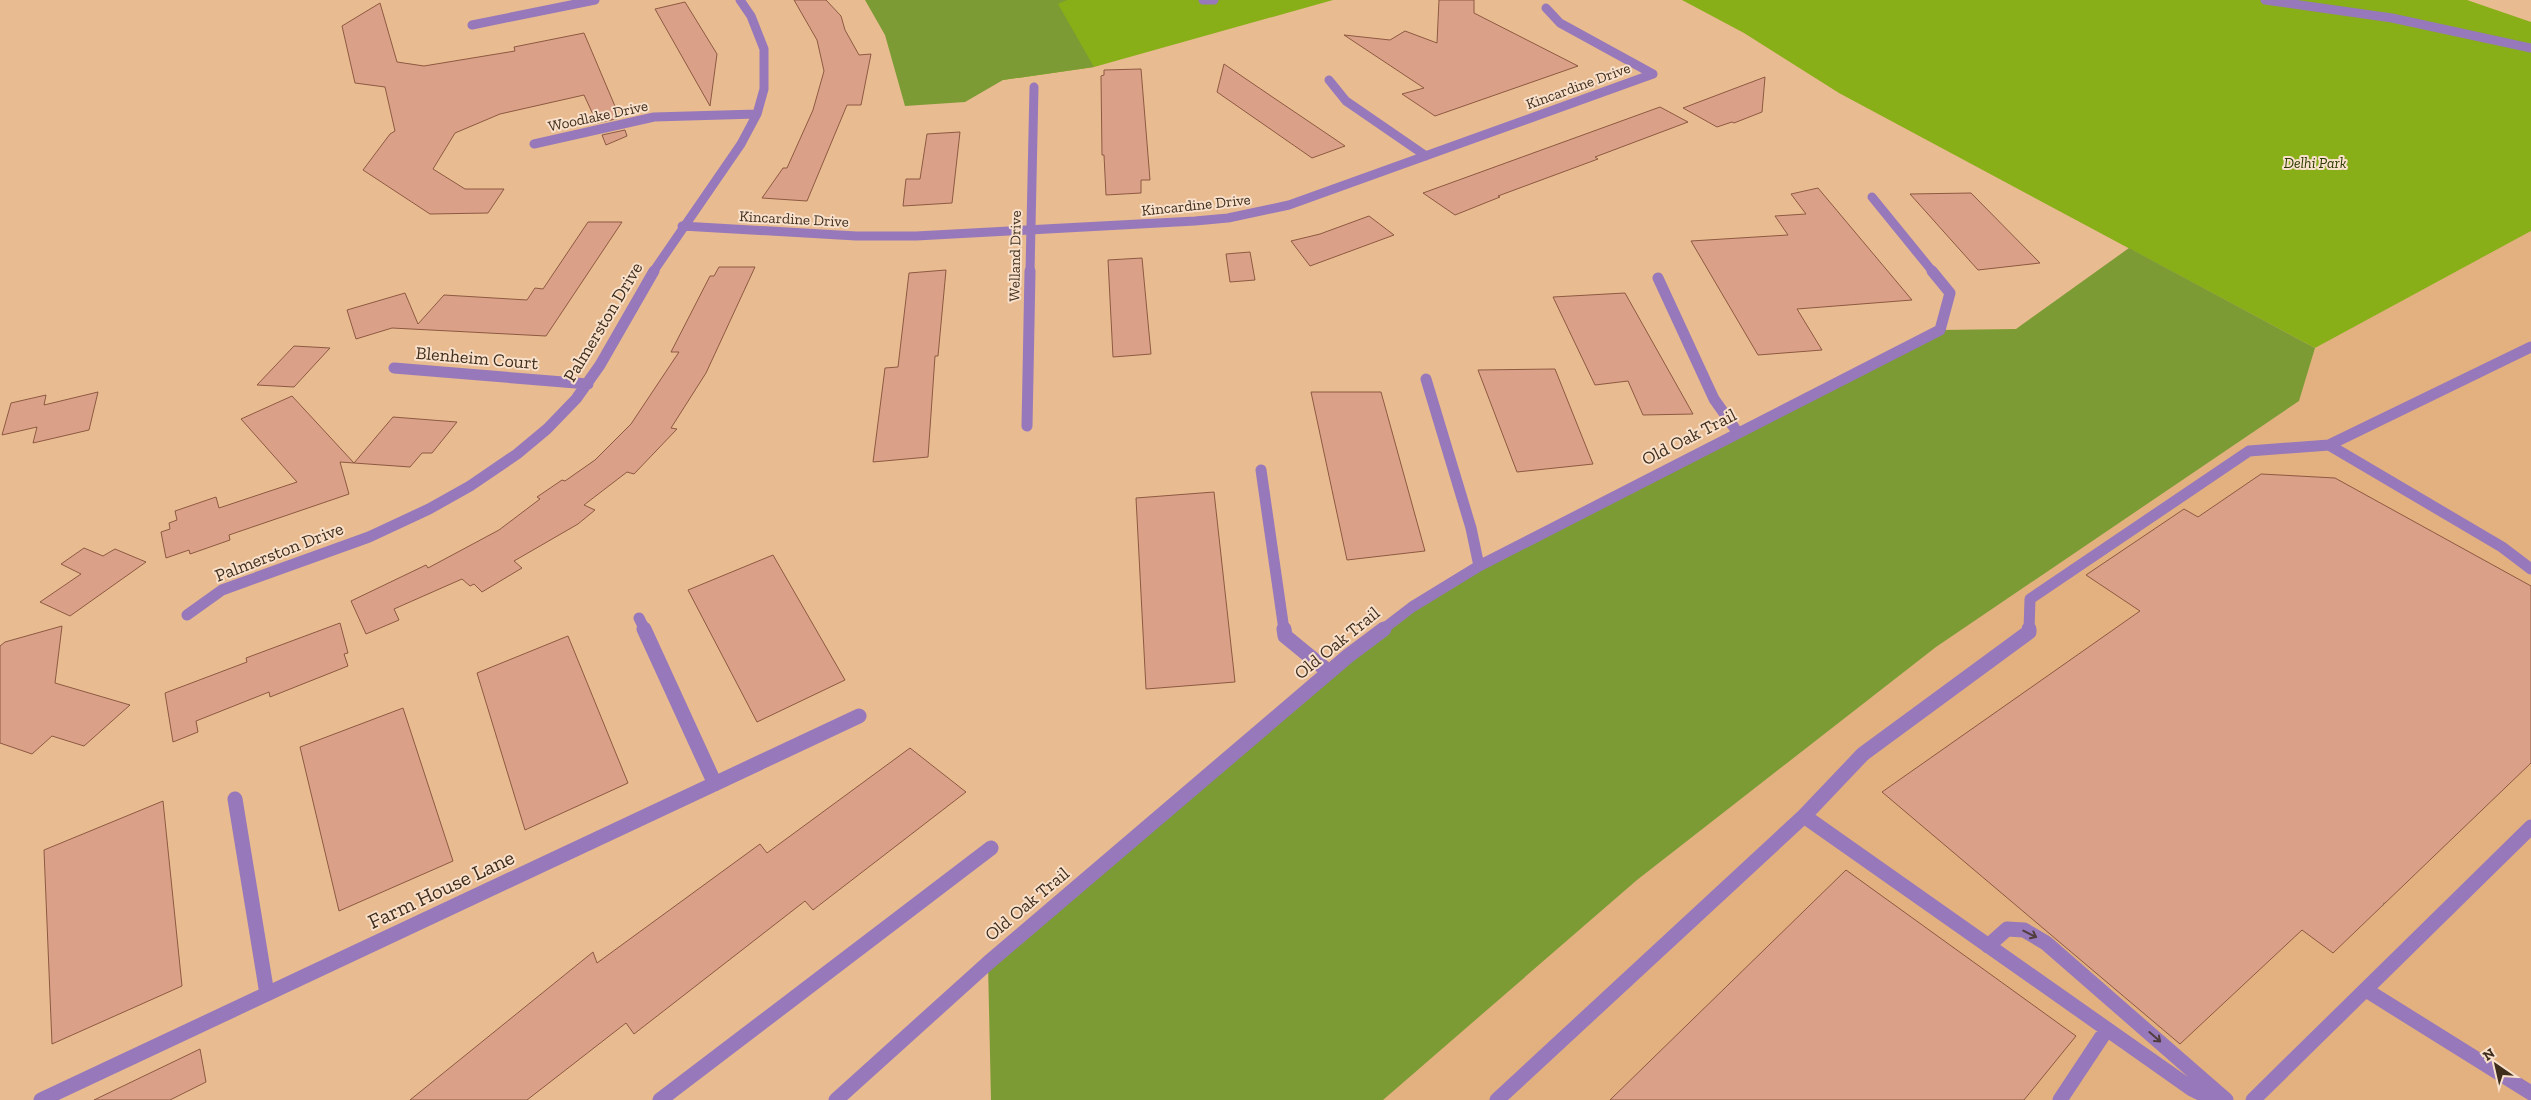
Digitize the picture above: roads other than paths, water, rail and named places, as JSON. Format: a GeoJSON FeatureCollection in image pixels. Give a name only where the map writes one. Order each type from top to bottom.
{"type":"FeatureCollection","features":[{"type":"Feature","properties":{"kind":"street"},"geometry":{"type":"LineString","coordinates":[[472,25],[596,0]]}},
{"type":"Feature","properties":{"kind":"street","name":"Palmerston Drive"},"geometry":{"type":"LineString","coordinates":[[187,615],[222,590],[369,537],[429,509],[470,486],[517,454],[547,429],[588,384],[682,226],[742,144],[757,114],[764,89],[764,49],[751,16],[740,0]]}},
{"type":"Feature","properties":{"kind":"street"},"geometry":{"type":"LineString","coordinates":[[1203,0],[1214,0]]}},
{"type":"Feature","properties":{"kind":"street"},"geometry":{"type":"LineString","coordinates":[[2265,0],[2392,18],[2531,48]]}},
{"type":"Feature","properties":{"kind":"street","name":"Kincardine Drive"},"geometry":{"type":"LineString","coordinates":[[682,226],[856,236],[916,236],[1195,222],[1252,214],[1289,205],[1653,74],[1560,23],[1546,8]]}},
{"type":"Feature","properties":{"kind":"street"},"geometry":{"type":"LineString","coordinates":[[1329,80],[1346,102],[1426,156]]}},
{"type":"Feature","properties":{"kind":"street","name":"Welland Drive"},"geometry":{"type":"LineString","coordinates":[[1027,426],[1034,87]]}},
{"type":"Feature","properties":{"kind":"street","name":"Woodlake Drive"},"geometry":{"type":"LineString","coordinates":[[534,144],[629,121],[654,118],[757,114]]}},
{"type":"Feature","properties":{"kind":"street","name":"Old Oak Trail"},"geometry":{"type":"LineString","coordinates":[[836,1100],[988,963],[1329,672],[1412,608],[1479,566],[1940,330],[1950,293],[1872,197]]}},
{"type":"Feature","properties":{"kind":"street"},"geometry":{"type":"LineString","coordinates":[[1658,278],[1714,399],[1738,433]]}},
{"type":"Feature","properties":{"kind":"street"},"geometry":{"type":"LineString","coordinates":[[1497,1100],[1804,816],[1863,754],[2030,632],[2030,599],[2250,451],[2329,445],[2531,347]]}},
{"type":"Feature","properties":{"kind":"street","name":"Blenheim Court"},"geometry":{"type":"LineString","coordinates":[[394,368],[588,384]]}},
{"type":"Feature","properties":{"kind":"street"},"geometry":{"type":"LineString","coordinates":[[1426,378],[1471,528],[1479,566]]}},
{"type":"Feature","properties":{"kind":"street"},"geometry":{"type":"LineString","coordinates":[[2329,445],[2502,547],[2530,566]]}},
{"type":"Feature","properties":{"kind":"street"},"geometry":{"type":"LineString","coordinates":[[1261,470],[1285,636],[1329,672]]}},
{"type":"Feature","properties":{"kind":"street"},"geometry":{"type":"LineString","coordinates":[[639,618],[715,784]]}},
{"type":"Feature","properties":{"kind":"street","name":"Farm House Lane"},"geometry":{"type":"LineString","coordinates":[[41,1100],[859,716]]}},
{"type":"Feature","properties":{"kind":"street"},"geometry":{"type":"LineString","coordinates":[[236,799],[267,994]]}},
{"type":"Feature","properties":{"kind":"street"},"geometry":{"type":"LineString","coordinates":[[1804,816],[2192,1089],[2214,1100]]}},
{"type":"Feature","properties":{"kind":"street"},"geometry":{"type":"LineString","coordinates":[[2253,1100],[2531,827]]}},
{"type":"Feature","properties":{"kind":"street"},"geometry":{"type":"LineString","coordinates":[[660,1100],[991,848]]}},
{"type":"Feature","properties":{"kind":"street"},"geometry":{"type":"LineString","coordinates":[[1988,946],[2007,929],[2024,930],[2046,943],[2226,1100]]}},
{"type":"Feature","properties":{"kind":"street"},"geometry":{"type":"LineString","coordinates":[[2366,990],[2531,1093]]}},
{"type":"Feature","properties":{"kind":"street"},"geometry":{"type":"LineString","coordinates":[[2060,1100],[2107,1029]]}},
{"type":"Feature","properties":{"kind":"park label","name":"Delhi Park"},"geometry":{"type":"Point","coordinates":[2315,163]}}]}
